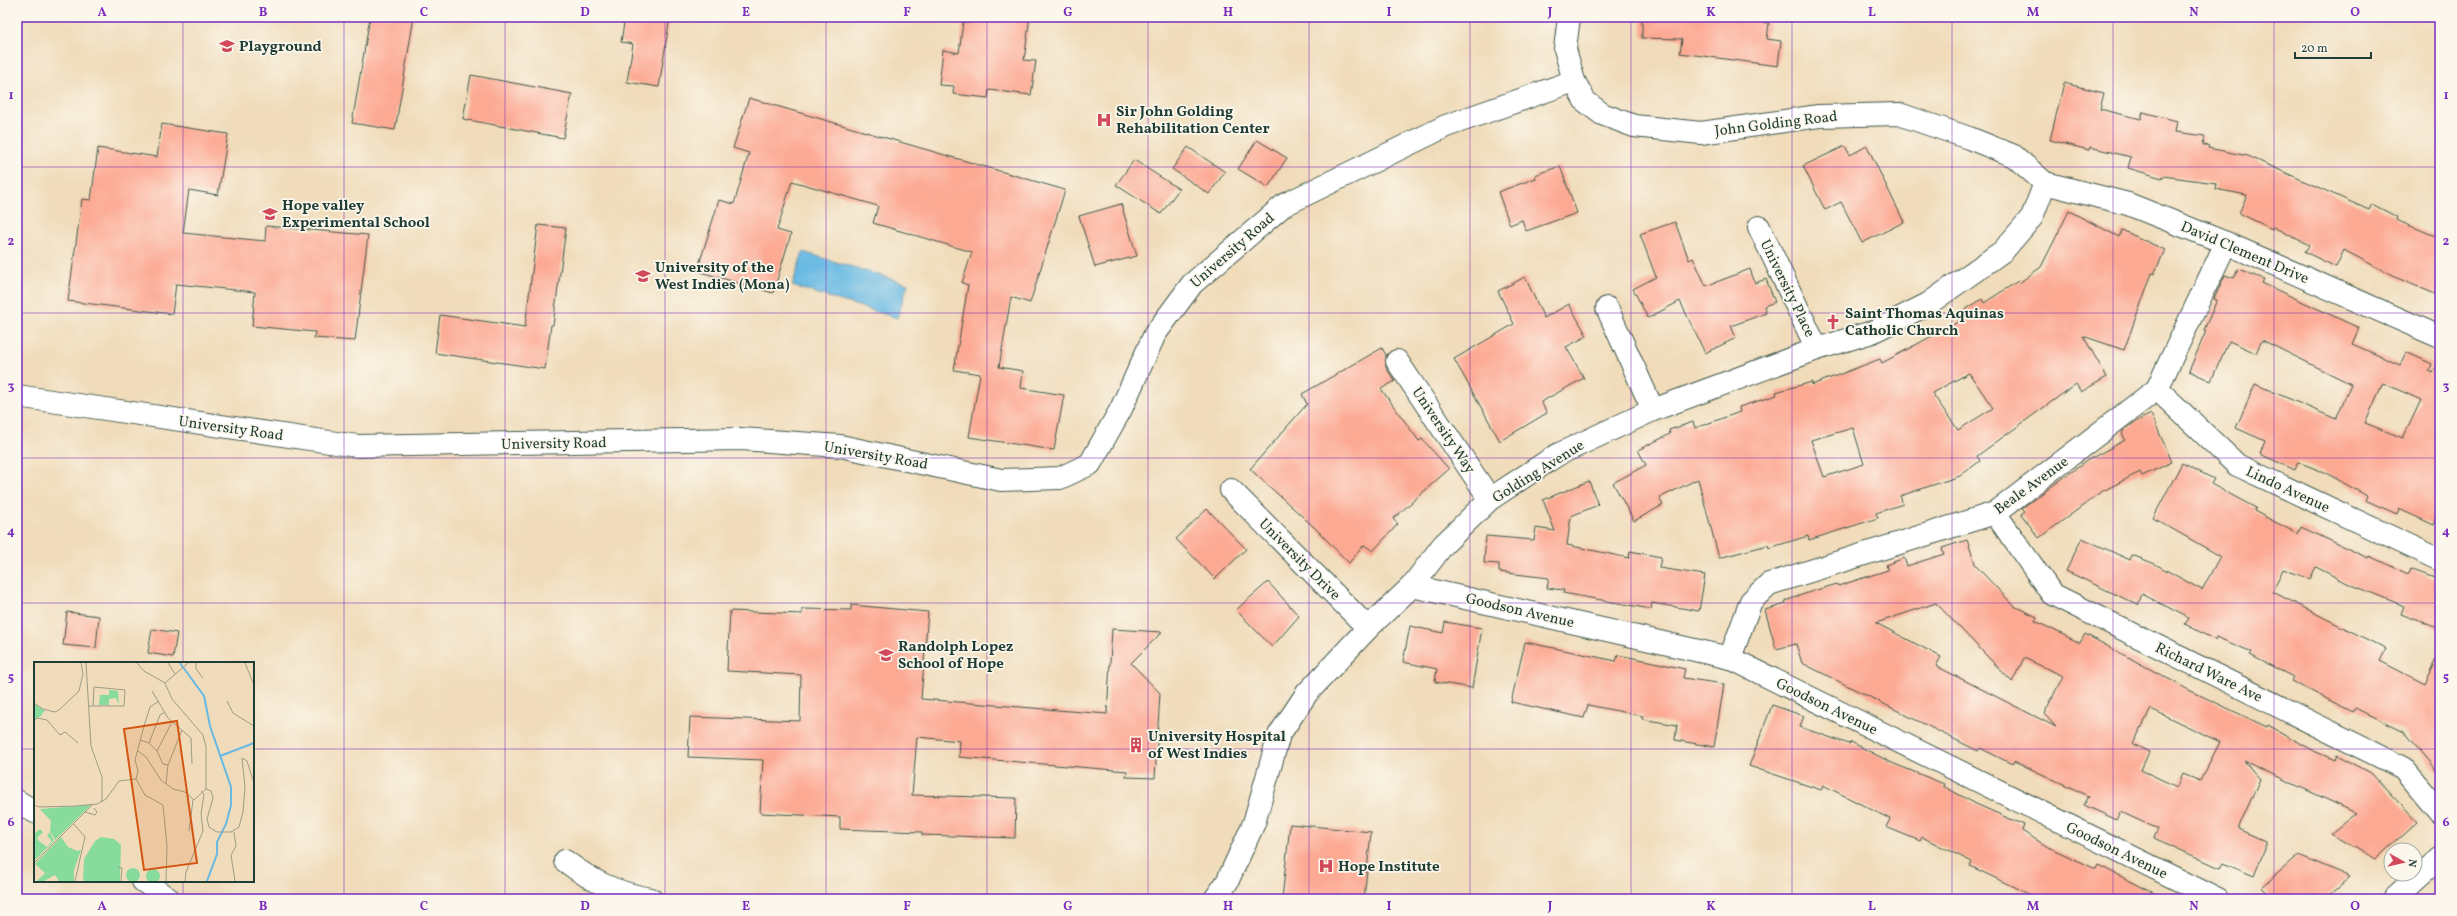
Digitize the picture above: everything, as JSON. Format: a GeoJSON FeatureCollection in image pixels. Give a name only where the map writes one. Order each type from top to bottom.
{"type":"FeatureCollection","features":[{"type":"Feature","properties":{"kind":"street","name":"John Golding Road"},"geometry":{"type":"LineString","coordinates":[[1569,17],[1565,49],[1574,81],[1585,100],[1602,114],[1634,126],[1701,133],[1819,116],[1899,114],[1969,138],[2014,156],[2045,183]]}},
{"type":"Feature","properties":{"kind":"street","name":"University Road"},"geometry":{"type":"LineString","coordinates":[[17,396],[358,446],[741,439],[840,446],[1001,480],[1060,478],[1090,464],[1121,409],[1155,334],[1192,284],[1284,205],[1446,126],[1574,81]]}},
{"type":"Feature","properties":{"kind":"street","name":"David Clement Drive"},"geometry":{"type":"LineString","coordinates":[[2045,183],[2128,204],[2226,243],[2440,337]]}},
{"type":"Feature","properties":{"kind":"street","name":"Golding Avenue"},"geometry":{"type":"LineString","coordinates":[[1215,899],[1227,882],[1254,823],[1279,735],[1307,693],[1368,628],[1412,586],[1443,545],[1490,499],[1557,455],[1653,410],[1817,349],[1872,332],[1928,304],[1963,281],[2003,251],[2032,217],[2045,183]]}},
{"type":"Feature","properties":{"kind":"street","name":"University Place"},"geometry":{"type":"LineString","coordinates":[[1759,228],[1817,349]]}},
{"type":"Feature","properties":{"kind":"street","name":"Beale Avenue"},"geometry":{"type":"LineString","coordinates":[[1730,658],[1751,601],[1769,584],[1995,513],[2157,389],[2226,243]]}},
{"type":"Feature","properties":{"kind":"street"},"geometry":{"type":"LineString","coordinates":[[1607,308],[1653,410]]}},
{"type":"Feature","properties":{"kind":"street","name":"University Way"},"geometry":{"type":"LineString","coordinates":[[1397,361],[1490,499]]}},
{"type":"Feature","properties":{"kind":"street","name":"Lindo Avenue"},"geometry":{"type":"LineString","coordinates":[[2157,389],[2237,465],[2440,560]]}},
{"type":"Feature","properties":{"kind":"street","name":"University Drive"},"geometry":{"type":"LineString","coordinates":[[1231,490],[1368,628]]}},
{"type":"Feature","properties":{"kind":"street","name":"Richard Ware Ave"},"geometry":{"type":"LineString","coordinates":[[1995,513],[2052,594],[2403,768],[2440,812]]}},
{"type":"Feature","properties":{"kind":"street","name":"Goodson Avenue"},"geometry":{"type":"LineString","coordinates":[[1412,586],[1730,658],[2216,899]]}},
{"type":"Feature","properties":{"kind":"street"},"geometry":{"type":"LineString","coordinates":[[17,801],[34,811]]}},
{"type":"Feature","properties":{"kind":"street"},"geometry":{"type":"LineString","coordinates":[[2394,899],[2440,858]]}},
{"type":"Feature","properties":{"kind":"street"},"geometry":{"type":"LineString","coordinates":[[565,861],[588,878],[624,894],[651,899]]}},
{"type":"Feature","properties":{"kind":"street"},"geometry":{"type":"LineString","coordinates":[[144,882],[169,899]]}},
{"type":"Feature","properties":{"kind":"water"},"geometry":{"type":"Polygon","coordinates":[[[803,252],[908,284],[897,318],[792,286],[803,252]]]}},
{"type":"Feature","properties":{"kind":"building"},"geometry":{"type":"Polygon","coordinates":[[[370,17],[414,17],[395,130],[352,123],[370,17]]]}},
{"type":"Feature","properties":{"kind":"building"},"geometry":{"type":"Polygon","coordinates":[[[625,17],[670,17],[659,87],[627,82],[633,44],[621,42],[625,17]]]}},
{"type":"Feature","properties":{"kind":"building"},"geometry":{"type":"Polygon","coordinates":[[[971,17],[1030,17],[1024,60],[1036,61],[1031,95],[989,90],[988,98],[953,94],[954,86],[939,85],[943,50],[959,53],[963,22],[970,23],[971,17]]]}},
{"type":"Feature","properties":{"kind":"building"},"geometry":{"type":"Polygon","coordinates":[[[1642,17],[1720,17],[1769,23],[1767,39],[1781,41],[1778,66],[1680,53],[1682,39],[1642,38],[1642,17]]]}},
{"type":"Feature","properties":{"kind":"building"},"geometry":{"type":"Polygon","coordinates":[[[471,75],[572,94],[563,138],[463,119],[471,75]]]}},
{"type":"Feature","properties":{"kind":"building"},"geometry":{"type":"Polygon","coordinates":[[[2064,83],[2104,93],[2100,109],[2141,119],[2143,112],[2177,121],[2175,132],[2205,136],[2203,145],[2209,146],[2208,148],[2248,156],[2369,210],[2372,204],[2397,217],[2396,220],[2440,238],[2440,296],[2397,278],[2344,250],[2336,267],[2305,252],[2309,245],[2273,227],[2272,229],[2239,213],[2247,195],[2215,189],[2216,183],[2163,176],[2162,178],[2128,168],[2131,157],[2090,147],[2089,150],[2050,140],[2064,83]]]}},
{"type":"Feature","properties":{"kind":"building"},"geometry":{"type":"Polygon","coordinates":[[[749,98],[1065,190],[1030,303],[1011,297],[999,367],[1023,371],[1021,388],[1064,395],[1054,450],[969,437],[980,374],[954,370],[968,285],[962,283],[972,252],[873,223],[878,206],[792,181],[777,230],[791,234],[773,293],[697,271],[719,200],[734,204],[749,153],[733,148],[749,98]]]}},
{"type":"Feature","properties":{"kind":"building"},"geometry":{"type":"Polygon","coordinates":[[[162,124],[228,134],[218,195],[189,190],[183,233],[265,241],[266,226],[368,235],[355,341],[314,338],[315,332],[252,326],[255,292],[176,284],[172,314],[68,301],[82,199],[91,200],[98,148],[157,157],[162,124]]]}},
{"type":"Feature","properties":{"kind":"building"},"geometry":{"type":"Polygon","coordinates":[[[1257,140],[1287,158],[1268,187],[1238,169],[1257,140]]]}},
{"type":"Feature","properties":{"kind":"building"},"geometry":{"type":"Polygon","coordinates":[[[1845,146],[1850,155],[1867,146],[1904,222],[1862,243],[1841,202],[1825,210],[1803,166],[1845,146]]]}},
{"type":"Feature","properties":{"kind":"building"},"geometry":{"type":"Polygon","coordinates":[[[1188,147],[1225,172],[1209,194],[1172,169],[1188,147]]]}},
{"type":"Feature","properties":{"kind":"building"},"geometry":{"type":"Polygon","coordinates":[[[1134,160],[1179,189],[1161,214],[1116,185],[1134,160]]]}},
{"type":"Feature","properties":{"kind":"building"},"geometry":{"type":"Polygon","coordinates":[[[1560,166],[1577,213],[1526,231],[1522,220],[1510,225],[1498,192],[1536,178],[1535,175],[1560,166]]]}},
{"type":"Feature","properties":{"kind":"building"},"geometry":{"type":"Polygon","coordinates":[[[1121,204],[1137,256],[1095,267],[1079,216],[1121,204]]]}},
{"type":"Feature","properties":{"kind":"building"},"geometry":{"type":"Polygon","coordinates":[[[2069,211],[2119,237],[2122,230],[2165,250],[2154,274],[2152,273],[2124,350],[2083,336],[2107,377],[2081,392],[2076,384],[1977,456],[1980,461],[1960,476],[1900,496],[1903,504],[1876,513],[1878,518],[1809,540],[1808,536],[1769,548],[1768,545],[1719,558],[1698,479],[1659,498],[1663,505],[1634,521],[1613,483],[1646,465],[1638,450],[1670,434],[1669,430],[1693,422],[1695,428],[1740,412],[1739,407],[1777,395],[1776,392],[1812,382],[1812,385],[1880,359],[1882,363],[1960,321],[1957,315],[1982,299],[1984,303],[2018,281],[2019,283],[2041,267],[2069,211]],[[1969,373],[1932,393],[1958,430],[1993,408],[1969,373]],[[1853,428],[1811,440],[1824,477],[1864,464],[1853,428]]]}},
{"type":"Feature","properties":{"kind":"building"},"geometry":{"type":"Polygon","coordinates":[[[1675,222],[1689,260],[1693,258],[1706,286],[1750,269],[1755,283],[1766,279],[1775,302],[1764,306],[1766,313],[1731,326],[1736,338],[1705,353],[1680,301],[1648,318],[1633,289],[1656,277],[1640,234],[1675,222]]]}},
{"type":"Feature","properties":{"kind":"building"},"geometry":{"type":"Polygon","coordinates":[[[538,225],[566,228],[553,325],[551,325],[545,369],[435,353],[440,315],[525,327],[538,225]]]}},
{"type":"Feature","properties":{"kind":"building"},"geometry":{"type":"Polygon","coordinates":[[[2238,269],[2264,279],[2262,283],[2359,328],[2352,344],[2400,365],[2406,352],[2432,364],[2429,371],[2433,373],[2440,359],[2440,511],[2434,525],[2399,509],[2397,514],[2365,500],[2367,496],[2326,473],[2298,462],[2295,470],[2260,454],[2265,441],[2236,428],[2255,384],[2336,419],[2351,384],[2262,340],[2256,353],[2229,341],[2211,381],[2189,371],[2217,300],[2214,299],[2225,275],[2234,278],[2238,269]],[[2383,383],[2365,423],[2403,438],[2421,400],[2383,383]]]}},
{"type":"Feature","properties":{"kind":"building"},"geometry":{"type":"Polygon","coordinates":[[[1525,277],[1544,318],[1569,304],[1587,336],[1566,347],[1584,378],[1541,402],[1547,413],[1500,441],[1454,359],[1514,324],[1498,291],[1525,277]]]}},
{"type":"Feature","properties":{"kind":"building"},"geometry":{"type":"Polygon","coordinates":[[[1382,348],[1386,355],[1386,368],[1395,381],[1381,389],[1419,441],[1422,439],[1449,469],[1393,519],[1398,524],[1373,551],[1364,545],[1349,563],[1314,527],[1250,469],[1307,404],[1302,394],[1382,348]]]}},
{"type":"Feature","properties":{"kind":"building"},"geometry":{"type":"Polygon","coordinates":[[[2151,414],[2172,462],[2142,476],[2140,472],[2103,491],[2039,538],[2021,514],[2025,511],[2022,508],[2088,460],[2125,440],[2122,432],[2135,422],[2151,414]]]}},
{"type":"Feature","properties":{"kind":"building"},"geometry":{"type":"Polygon","coordinates":[[[2182,463],[2214,479],[2211,484],[2256,508],[2254,511],[2298,534],[2301,527],[2368,558],[2369,556],[2408,574],[2410,569],[2440,580],[2440,629],[2401,614],[2404,606],[2347,583],[2316,567],[2310,579],[2283,569],[2273,592],[2386,649],[2380,661],[2425,684],[2440,653],[2440,775],[2404,732],[2355,708],[2353,712],[2291,681],[2293,677],[2250,655],[2252,652],[2216,637],[2215,640],[2185,624],[2189,618],[2142,594],[2138,605],[2066,571],[2082,538],[2130,560],[2132,555],[2155,564],[2202,590],[2220,556],[2153,518],[2182,463]]]}},
{"type":"Feature","properties":{"kind":"building"},"geometry":{"type":"Polygon","coordinates":[[[1589,481],[1598,505],[1571,516],[1567,545],[1629,558],[1630,551],[1661,557],[1659,568],[1705,575],[1699,611],[1652,603],[1651,609],[1563,593],[1564,590],[1547,588],[1549,578],[1499,572],[1499,564],[1484,563],[1486,536],[1534,540],[1536,528],[1555,531],[1543,500],[1589,481]]]}},
{"type":"Feature","properties":{"kind":"building"},"geometry":{"type":"Polygon","coordinates":[[[1207,509],[1246,549],[1215,579],[1176,539],[1207,509]]]}},
{"type":"Feature","properties":{"kind":"building"},"geometry":{"type":"Polygon","coordinates":[[[1967,540],[1976,566],[2014,606],[2037,617],[2035,621],[2080,643],[2085,634],[2187,689],[2267,727],[2268,725],[2316,752],[2335,760],[2337,755],[2371,773],[2417,822],[2395,842],[2383,842],[2383,853],[2376,859],[2330,834],[2356,813],[2244,761],[2260,779],[2238,829],[2265,841],[2265,849],[2254,876],[2223,863],[2220,868],[2154,838],[2158,829],[2121,812],[2117,820],[2084,805],[2089,796],[2014,761],[2012,764],[1980,748],[1978,751],[1802,663],[1796,644],[1776,649],[1765,610],[1786,604],[1785,601],[1810,592],[1837,584],[1838,586],[1888,570],[1886,565],[1904,558],[1907,566],[1944,554],[1942,548],[1967,540]],[[1936,603],[1876,623],[1941,657],[1936,666],[2056,727],[2044,714],[2063,676],[2024,658],[2012,682],[1936,603]],[[2151,709],[2133,744],[2149,752],[2141,770],[2177,787],[2183,774],[2200,781],[2220,742],[2151,709]]]}},
{"type":"Feature","properties":{"kind":"building"},"geometry":{"type":"Polygon","coordinates":[[[1268,582],[1299,616],[1272,647],[1236,610],[1268,582]]]}},
{"type":"Feature","properties":{"kind":"building"},"geometry":{"type":"Polygon","coordinates":[[[851,605],[928,612],[921,699],[1107,714],[1112,629],[1162,632],[1131,663],[1160,693],[1155,778],[1126,777],[1127,771],[959,757],[960,741],[917,737],[912,795],[1016,798],[1015,838],[922,835],[922,832],[840,829],[840,817],[760,813],[763,760],[688,757],[690,717],[800,721],[801,675],[727,671],[730,611],[802,614],[802,609],[851,610],[851,605]]]}},
{"type":"Feature","properties":{"kind":"building"},"geometry":{"type":"Polygon","coordinates":[[[67,612],[99,616],[96,648],[63,645],[67,612]]]}},
{"type":"Feature","properties":{"kind":"building"},"geometry":{"type":"Polygon","coordinates":[[[1445,622],[1482,628],[1472,688],[1435,682],[1437,669],[1403,662],[1410,626],[1443,633],[1445,622]]]}},
{"type":"Feature","properties":{"kind":"building"},"geometry":{"type":"Polygon","coordinates":[[[152,629],[177,633],[173,657],[148,653],[152,629]]]}},
{"type":"Feature","properties":{"kind":"building"},"geometry":{"type":"Polygon","coordinates":[[[1525,642],[1616,661],[1618,655],[1644,660],[1685,669],[1683,678],[1724,684],[1714,747],[1675,740],[1677,725],[1642,719],[1643,716],[1588,705],[1584,718],[1511,702],[1525,642]]]}},
{"type":"Feature","properties":{"kind":"building"},"geometry":{"type":"Polygon","coordinates":[[[1772,705],[1804,716],[1800,727],[1849,744],[1851,742],[1892,763],[1944,784],[1943,786],[1976,804],[2024,825],[2022,831],[2048,847],[2096,869],[2098,865],[2166,899],[2039,899],[1970,866],[1972,862],[1922,837],[1920,841],[1886,827],[1890,819],[1823,785],[1821,790],[1749,766],[1772,705]]]}},
{"type":"Feature","properties":{"kind":"building","name":"Hope Institute"},"geometry":{"type":"Polygon","coordinates":[[[1290,824],[1371,832],[1364,899],[1282,899],[1290,824]]]}},
{"type":"Feature","properties":{"kind":"building"},"geometry":{"type":"Polygon","coordinates":[[[2299,855],[2350,877],[2324,899],[2272,899],[2262,887],[2299,855]]]}},
{"type":"Feature","properties":{"kind":"place","name":"Playground"},"geometry":{"type":"Point","coordinates":[227,46]}},
{"type":"Feature","properties":{"kind":"place","name":"Sir John Golding Rehabilitation Center"},"geometry":{"type":"Point","coordinates":[1104,120]}},
{"type":"Feature","properties":{"kind":"place","name":"Hope valley Experimental School"},"geometry":{"type":"Point","coordinates":[270,214]}},
{"type":"Feature","properties":{"kind":"place","name":"University of the West Indies (Mona)"},"geometry":{"type":"Point","coordinates":[643,276]}},
{"type":"Feature","properties":{"kind":"place","name":"Saint Thomas Aquinas Catholic Church"},"geometry":{"type":"Point","coordinates":[1833,322]}},
{"type":"Feature","properties":{"kind":"place","name":"Randolph Lopez School of Hope"},"geometry":{"type":"Point","coordinates":[886,655]}},
{"type":"Feature","properties":{"kind":"place","name":"University Hospital of West Indies"},"geometry":{"type":"Point","coordinates":[1136,745]}},
{"type":"Feature","properties":{"kind":"place","name":"Hope Institute"},"geometry":{"type":"Point","coordinates":[1326,866]}}]}
